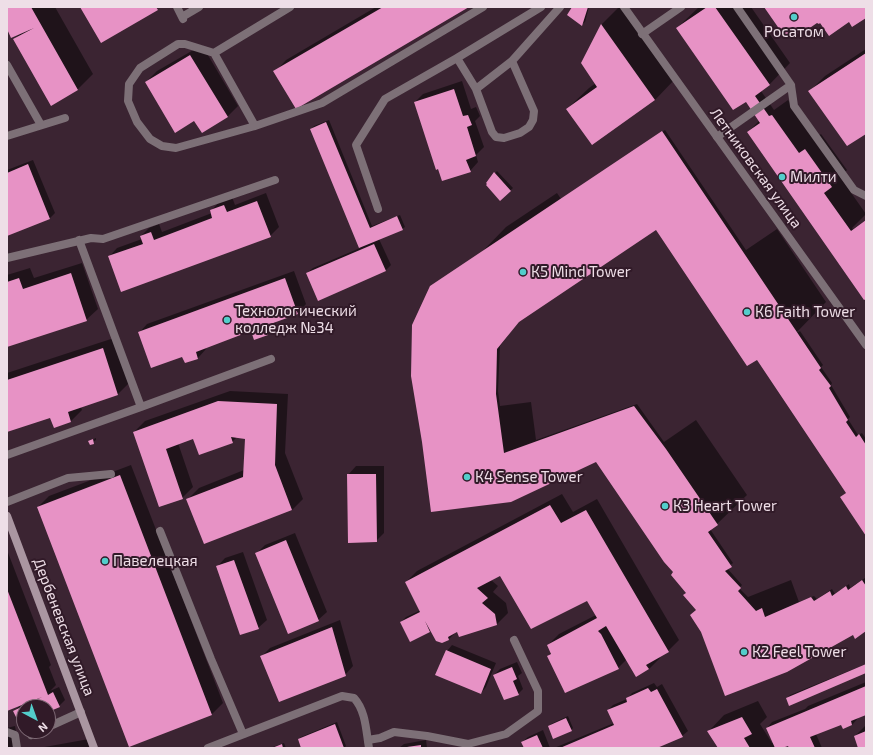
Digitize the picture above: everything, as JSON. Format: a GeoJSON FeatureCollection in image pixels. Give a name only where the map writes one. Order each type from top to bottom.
{"type":"FeatureCollection","features":[{"type":"Feature","properties":{"kind":"street"},"geometry":{"type":"LineString","coordinates":[[177,7],[183,18],[200,7]]}},
{"type":"Feature","properties":{"kind":"street"},"geometry":{"type":"LineString","coordinates":[[214,53],[290,7]]}},
{"type":"Feature","properties":{"kind":"street"},"geometry":{"type":"LineString","coordinates":[[255,126],[214,53],[185,44],[178,44],[140,68],[128,84],[128,101],[137,122],[150,139],[162,146],[176,148],[255,126],[322,103],[483,7]]}},
{"type":"Feature","properties":{"kind":"street"},"geometry":{"type":"LineString","coordinates":[[378,209],[356,145],[385,99],[457,58],[541,7]]}},
{"type":"Feature","properties":{"kind":"street"},"geometry":{"type":"LineString","coordinates":[[476,89],[512,61],[560,7]]}},
{"type":"Feature","properties":{"kind":"street","name":"Летниковская улица"},"geometry":{"type":"LineString","coordinates":[[624,7],[866,345]]}},
{"type":"Feature","properties":{"kind":"street"},"geometry":{"type":"LineString","coordinates":[[642,34],[681,7]]}},
{"type":"Feature","properties":{"kind":"street"},"geometry":{"type":"LineString","coordinates":[[737,7],[791,85],[794,106],[854,190],[866,196]]}},
{"type":"Feature","properties":{"kind":"street"},"geometry":{"type":"LineString","coordinates":[[457,58],[476,89],[492,132],[496,137],[504,138],[520,134],[528,127],[533,120],[534,111],[512,61]]}},
{"type":"Feature","properties":{"kind":"street"},"geometry":{"type":"LineString","coordinates":[[7,65],[41,125]]}},
{"type":"Feature","properties":{"kind":"street"},"geometry":{"type":"LineString","coordinates":[[717,137],[791,85]]}},
{"type":"Feature","properties":{"kind":"street"},"geometry":{"type":"LineString","coordinates":[[7,136],[65,118]]}},
{"type":"Feature","properties":{"kind":"street"},"geometry":{"type":"LineString","coordinates":[[7,258],[79,240],[91,238],[103,239],[275,180]]}},
{"type":"Feature","properties":{"kind":"street"},"geometry":{"type":"LineString","coordinates":[[79,240],[141,407]]}},
{"type":"Feature","properties":{"kind":"street"},"geometry":{"type":"LineString","coordinates":[[7,455],[271,359]]}},
{"type":"Feature","properties":{"kind":"street"},"geometry":{"type":"LineString","coordinates":[[7,502],[68,478],[111,474]]}},
{"type":"Feature","properties":{"kind":"street","name":"Дербеневская улица"},"geometry":{"type":"LineString","coordinates":[[7,516],[94,748]]}},
{"type":"Feature","properties":{"kind":"street"},"geometry":{"type":"LineString","coordinates":[[160,531],[211,659],[243,734]]}},
{"type":"Feature","properties":{"kind":"street"},"geometry":{"type":"LineString","coordinates":[[208,748],[342,696],[354,698],[358,703],[363,713],[369,744],[394,732],[427,736],[468,744],[506,734],[538,711],[538,691],[514,640]]}},
{"type":"Feature","properties":{"kind":"street"},"geometry":{"type":"LineString","coordinates":[[56,723],[81,712]]}},
{"type":"Feature","properties":{"kind":"street"},"geometry":{"type":"LineString","coordinates":[[7,732],[14,735],[17,748]]}},
{"type":"Feature","properties":{"kind":"building"},"geometry":{"type":"Polygon","coordinates":[[[7,7],[31,7],[78,90],[51,106],[13,39],[34,28],[11,38],[7,29],[7,7]]]}},
{"type":"Feature","properties":{"kind":"building"},"geometry":{"type":"Polygon","coordinates":[[[80,7],[156,7],[158,10],[101,43],[80,7]]]}},
{"type":"Feature","properties":{"kind":"building"},"geometry":{"type":"Polygon","coordinates":[[[383,7],[469,7],[296,109],[273,71],[383,7]]]}},
{"type":"Feature","properties":{"kind":"building"},"geometry":{"type":"Polygon","coordinates":[[[572,7],[588,7],[582,26],[567,15],[572,7]]]}},
{"type":"Feature","properties":{"kind":"building"},"geometry":{"type":"Polygon","coordinates":[[[707,7],[715,7],[770,85],[755,96],[769,116],[772,115],[799,153],[805,149],[832,187],[824,193],[851,231],[866,220],[866,299],[864,300],[747,132],[760,123],[746,102],[733,110],[676,28],[707,7]]]}},
{"type":"Feature","properties":{"kind":"building"},"geometry":{"type":"Polygon","coordinates":[[[764,7],[866,7],[866,18],[852,27],[849,22],[829,36],[820,23],[817,23],[801,34],[794,33],[793,36],[782,34],[782,31],[764,7]]]}},
{"type":"Feature","properties":{"kind":"building"},"geometry":{"type":"Polygon","coordinates":[[[601,24],[655,100],[592,145],[566,109],[597,87],[581,63],[601,24]]]}},
{"type":"Feature","properties":{"kind":"building"},"geometry":{"type":"Polygon","coordinates":[[[866,53],[866,134],[847,146],[808,91],[866,53]]]}},
{"type":"Feature","properties":{"kind":"building"},"geometry":{"type":"Polygon","coordinates":[[[190,55],[228,117],[202,133],[194,121],[175,133],[145,82],[190,55]]]}},
{"type":"Feature","properties":{"kind":"building"},"geometry":{"type":"Polygon","coordinates":[[[454,89],[463,116],[468,115],[472,125],[467,127],[476,156],[466,160],[471,172],[442,181],[438,169],[436,170],[414,102],[454,89]]]}},
{"type":"Feature","properties":{"kind":"building"},"geometry":{"type":"Polygon","coordinates":[[[326,122],[370,228],[397,216],[403,230],[359,248],[310,129],[326,122]]]}},
{"type":"Feature","properties":{"kind":"building"},"geometry":{"type":"Polygon","coordinates":[[[662,131],[821,368],[819,370],[831,386],[829,388],[848,420],[846,422],[856,437],[859,434],[866,445],[866,536],[840,497],[846,493],[757,360],[747,366],[656,230],[519,322],[497,349],[496,394],[504,453],[634,406],[666,449],[718,525],[708,532],[732,567],[725,571],[741,588],[738,591],[756,611],[762,608],[765,617],[811,597],[814,601],[830,591],[832,596],[846,586],[848,590],[862,580],[866,586],[866,631],[855,639],[853,635],[787,672],[725,696],[701,632],[690,615],[696,610],[683,595],[686,593],[671,575],[673,572],[664,562],[596,462],[511,502],[431,512],[422,442],[411,376],[412,325],[430,286],[662,131]]]}},
{"type":"Feature","properties":{"kind":"building"},"geometry":{"type":"Polygon","coordinates":[[[28,164],[50,219],[7,236],[7,173],[28,164]]]}},
{"type":"Feature","properties":{"kind":"building"},"geometry":{"type":"Polygon","coordinates":[[[494,172],[511,191],[500,201],[486,185],[494,172]]]}},
{"type":"Feature","properties":{"kind":"building"},"geometry":{"type":"Polygon","coordinates":[[[257,201],[271,237],[121,292],[108,256],[143,244],[140,236],[151,232],[154,240],[212,218],[210,210],[224,205],[227,212],[257,201]]]}},
{"type":"Feature","properties":{"kind":"building"},"geometry":{"type":"Polygon","coordinates":[[[374,244],[386,271],[318,301],[306,273],[374,244]]]}},
{"type":"Feature","properties":{"kind":"building"},"geometry":{"type":"Polygon","coordinates":[[[71,273],[87,321],[7,347],[7,282],[19,278],[23,289],[71,273]]]}},
{"type":"Feature","properties":{"kind":"building","name":"Технологический колледж №34"},"geometry":{"type":"Polygon","coordinates":[[[285,278],[298,314],[265,326],[268,335],[254,340],[251,331],[196,352],[198,359],[185,363],[182,357],[151,368],[138,332],[285,278]]]}},
{"type":"Feature","properties":{"kind":"building"},"geometry":{"type":"Polygon","coordinates":[[[103,348],[118,395],[68,412],[71,422],[54,428],[50,418],[7,432],[7,380],[103,348]]]}},
{"type":"Feature","properties":{"kind":"building"},"geometry":{"type":"Polygon","coordinates":[[[218,401],[277,404],[275,465],[292,510],[204,544],[186,499],[243,477],[245,439],[231,437],[233,443],[199,455],[193,439],[166,449],[183,499],[159,507],[133,432],[218,401]]]}},
{"type":"Feature","properties":{"kind":"building"},"geometry":{"type":"Polygon","coordinates":[[[93,439],[94,444],[90,445],[88,441],[93,439]]]}},
{"type":"Feature","properties":{"kind":"building"},"geometry":{"type":"Polygon","coordinates":[[[347,474],[376,474],[377,542],[348,543],[347,474]]]}},
{"type":"Feature","properties":{"kind":"building","name":"Павелецкая"},"geometry":{"type":"Polygon","coordinates":[[[120,475],[212,715],[129,747],[37,507],[120,475]]]}},
{"type":"Feature","properties":{"kind":"building"},"geometry":{"type":"Polygon","coordinates":[[[550,505],[561,523],[586,510],[669,652],[646,665],[649,669],[636,677],[606,626],[598,631],[619,669],[565,693],[547,656],[551,654],[547,645],[597,618],[587,601],[531,629],[500,576],[477,588],[488,598],[482,603],[495,614],[497,625],[459,637],[457,632],[448,637],[449,640],[442,643],[436,641],[425,621],[430,632],[410,642],[400,622],[420,612],[405,582],[550,505]]]}},
{"type":"Feature","properties":{"kind":"building"},"geometry":{"type":"Polygon","coordinates":[[[286,540],[319,621],[288,634],[255,553],[286,540]]]}},
{"type":"Feature","properties":{"kind":"building"},"geometry":{"type":"Polygon","coordinates":[[[234,560],[259,629],[240,635],[216,566],[234,560]]]}},
{"type":"Feature","properties":{"kind":"building"},"geometry":{"type":"Polygon","coordinates":[[[7,589],[48,695],[53,692],[60,707],[56,709],[56,699],[38,699],[42,697],[37,699],[16,699],[16,707],[7,711],[7,589]]]}},
{"type":"Feature","properties":{"kind":"building"},"geometry":{"type":"Polygon","coordinates":[[[332,627],[346,676],[279,702],[260,656],[332,627]]]}},
{"type":"Feature","properties":{"kind":"building"},"geometry":{"type":"Polygon","coordinates":[[[446,650],[491,669],[481,694],[435,675],[446,650]]]}},
{"type":"Feature","properties":{"kind":"building"},"geometry":{"type":"Polygon","coordinates":[[[866,664],[866,673],[789,706],[786,698],[866,664]]]}},
{"type":"Feature","properties":{"kind":"building"},"geometry":{"type":"Polygon","coordinates":[[[512,667],[517,679],[513,681],[519,695],[504,700],[493,675],[512,667]]]}},
{"type":"Feature","properties":{"kind":"building"},"geometry":{"type":"Polygon","coordinates":[[[866,686],[866,715],[851,721],[852,725],[843,729],[841,725],[810,737],[815,748],[789,748],[788,746],[775,748],[766,728],[866,686]]]}},
{"type":"Feature","properties":{"kind":"building"},"geometry":{"type":"Polygon","coordinates":[[[648,688],[651,692],[657,689],[683,737],[657,748],[560,748],[614,725],[607,710],[627,702],[626,698],[648,688]]]}},
{"type":"Feature","properties":{"kind":"building"},"geometry":{"type":"Polygon","coordinates":[[[16,710],[16,717],[13,711],[16,710]]]}},
{"type":"Feature","properties":{"kind":"building"},"geometry":{"type":"Polygon","coordinates":[[[742,717],[752,734],[744,738],[750,748],[718,748],[707,731],[742,717]]]}},
{"type":"Feature","properties":{"kind":"building"},"geometry":{"type":"Polygon","coordinates":[[[566,718],[572,731],[553,739],[548,726],[566,718]]]}},
{"type":"Feature","properties":{"kind":"building"},"geometry":{"type":"Polygon","coordinates":[[[335,724],[344,748],[301,748],[298,739],[335,724]]]}},
{"type":"Feature","properties":{"kind":"building"},"geometry":{"type":"Polygon","coordinates":[[[866,731],[866,748],[858,748],[854,736],[866,731]]]}},
{"type":"Feature","properties":{"kind":"building"},"geometry":{"type":"Polygon","coordinates":[[[537,735],[543,748],[524,748],[521,742],[537,735]]]}},
{"type":"Feature","properties":{"kind":"building"},"geometry":{"type":"Polygon","coordinates":[[[282,744],[283,748],[272,748],[282,744]]]}},
{"type":"Feature","properties":{"kind":"building"},"geometry":{"type":"Polygon","coordinates":[[[421,745],[421,748],[407,748],[407,747],[421,745]]]}},
{"type":"Feature","properties":{"kind":"place","name":"Росатом"},"geometry":{"type":"Point","coordinates":[794,17]}},
{"type":"Feature","properties":{"kind":"place","name":"Милти"},"geometry":{"type":"Point","coordinates":[782,177]}},
{"type":"Feature","properties":{"kind":"place","name":"К5 Mind Tower"},"geometry":{"type":"Point","coordinates":[523,272]}},
{"type":"Feature","properties":{"kind":"place","name":"К6 Faith Tower"},"geometry":{"type":"Point","coordinates":[747,312]}},
{"type":"Feature","properties":{"kind":"place","name":"Технологический колледж №34"},"geometry":{"type":"Point","coordinates":[227,320]}},
{"type":"Feature","properties":{"kind":"place","name":"К4 Sense Tower"},"geometry":{"type":"Point","coordinates":[467,477]}},
{"type":"Feature","properties":{"kind":"place","name":"К3 Heart Tower"},"geometry":{"type":"Point","coordinates":[665,506]}},
{"type":"Feature","properties":{"kind":"place","name":"Павелецкая"},"geometry":{"type":"Point","coordinates":[105,561]}},
{"type":"Feature","properties":{"kind":"place","name":"К2 Feel Tower"},"geometry":{"type":"Point","coordinates":[744,652]}}]}
